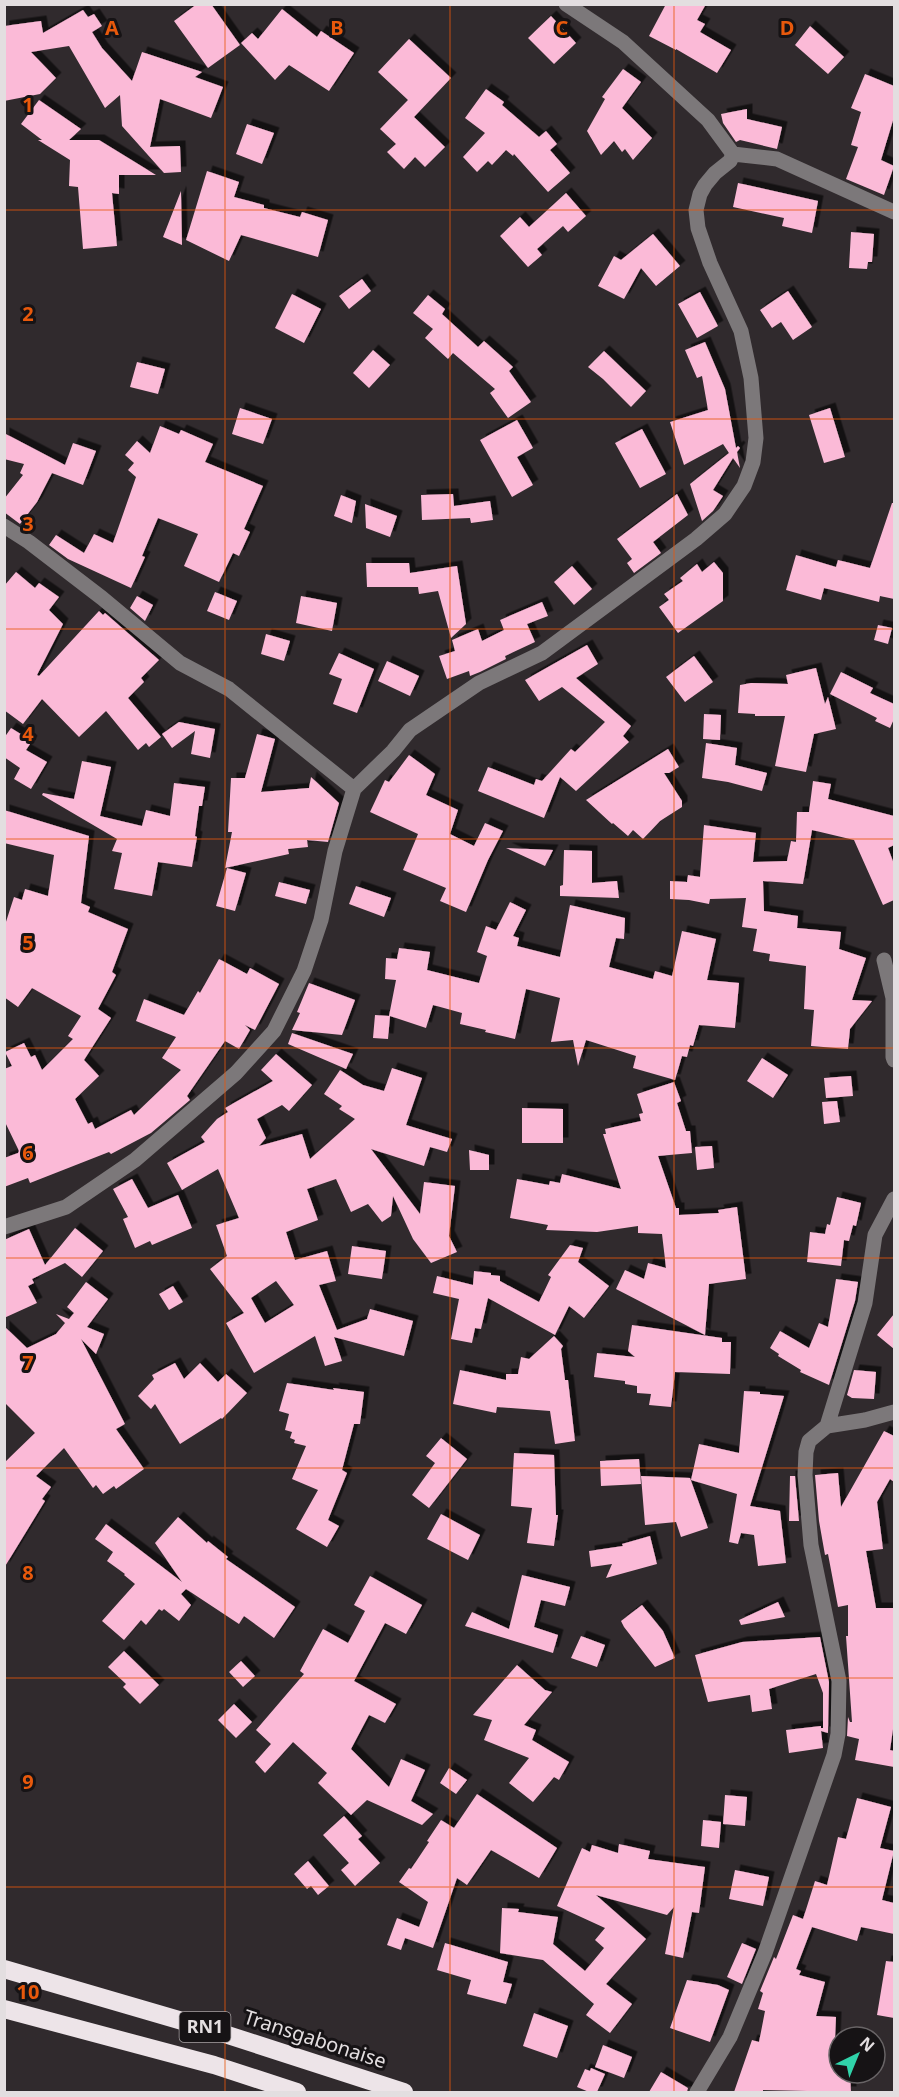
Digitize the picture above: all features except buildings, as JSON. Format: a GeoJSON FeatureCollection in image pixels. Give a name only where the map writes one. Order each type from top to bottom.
{"type":"FeatureCollection","features":[{"type":"Feature","properties":{"kind":"highway","name":"Transgabonaise"},"geometry":{"type":"LineString","coordinates":[[4,1970],[206,2028],[404,2092]]}},
{"type":"Feature","properties":{"kind":"highway","name":"RN1"},"geometry":{"type":"LineString","coordinates":[[4,2009],[214,2065],[297,2092]]}},
{"type":"Feature","properties":{"kind":"street"},"geometry":{"type":"LineString","coordinates":[[566,4],[622,42],[708,120],[734,154],[777,159],[894,212]]}},
{"type":"Feature","properties":{"kind":"street"},"geometry":{"type":"LineString","coordinates":[[4,1227],[66,1207],[135,1160],[236,1073],[274,1031],[304,971],[318,931],[335,851],[354,789],[393,751],[410,730],[478,683],[542,653],[696,539],[725,514],[744,486],[753,462],[756,438],[752,378],[741,331],[710,263],[698,228],[696,210],[705,185],[730,161],[734,154]]}},
{"type":"Feature","properties":{"kind":"street"},"geometry":{"type":"LineString","coordinates":[[4,526],[102,598],[180,663],[229,689],[354,789]]}},
{"type":"Feature","properties":{"kind":"street"},"geometry":{"type":"LineString","coordinates":[[884,960],[894,998],[894,1060]]}},
{"type":"Feature","properties":{"kind":"street"},"geometry":{"type":"LineString","coordinates":[[697,2092],[730,2037],[765,1953],[825,1783],[838,1734],[839,1681],[811,1545],[805,1475],[806,1452],[809,1441],[826,1426],[865,1303],[874,1235],[894,1199]]}},
{"type":"Feature","properties":{"kind":"street"},"geometry":{"type":"LineString","coordinates":[[826,1426],[865,1420],[894,1412]]}}]}
